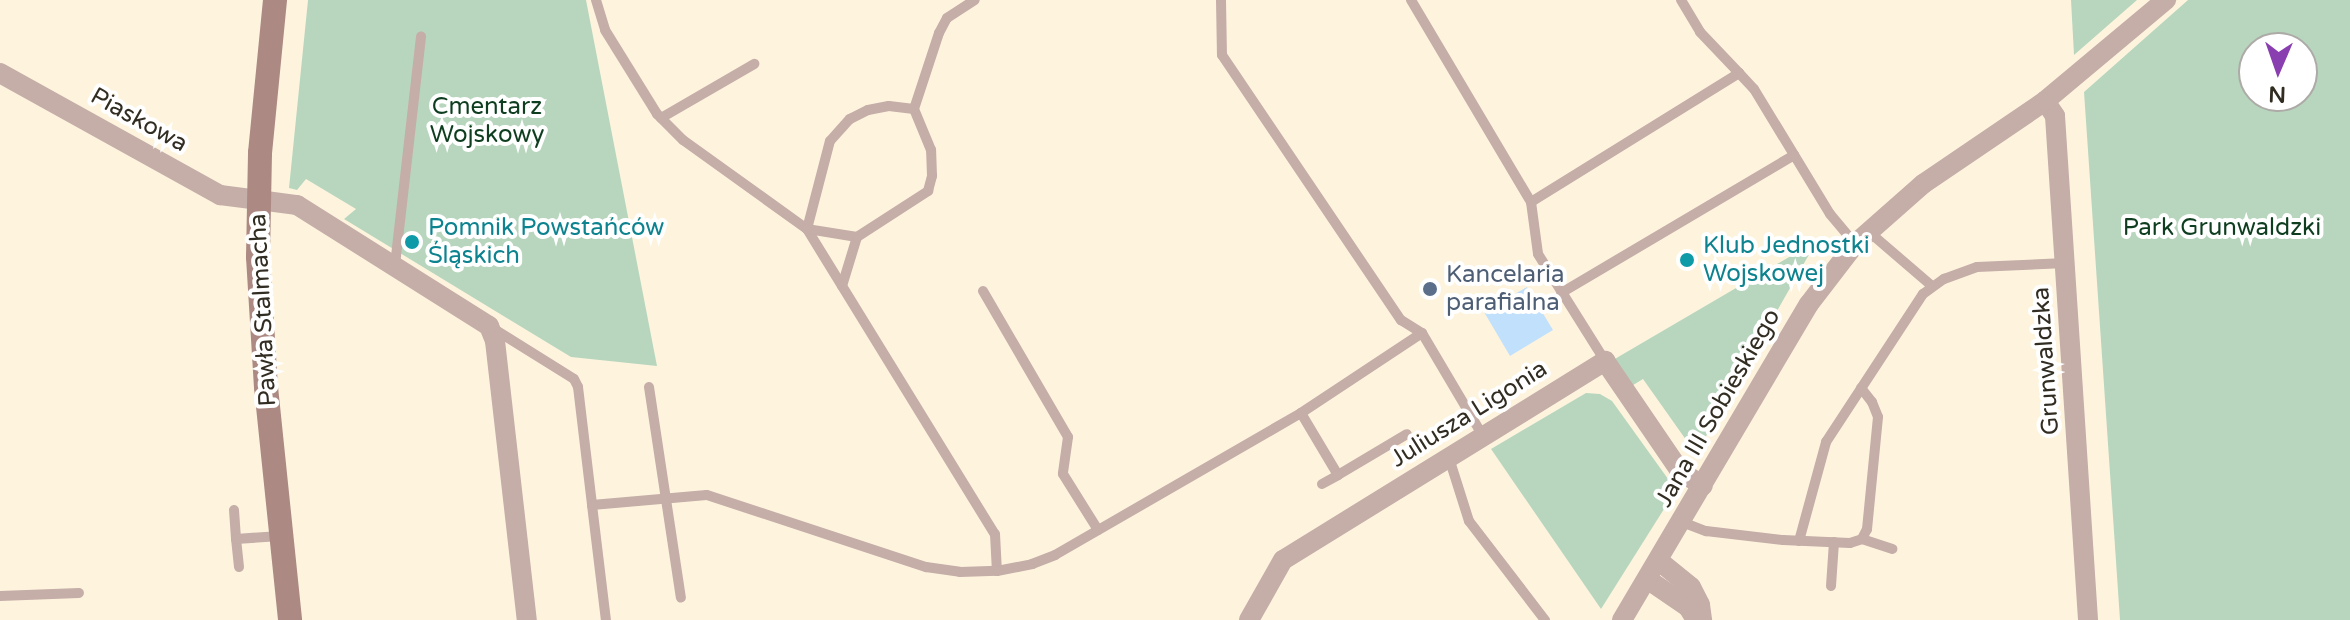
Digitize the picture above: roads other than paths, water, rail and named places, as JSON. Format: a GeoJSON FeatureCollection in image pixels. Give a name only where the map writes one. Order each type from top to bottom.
{"type":"FeatureCollection","features":[{"type":"Feature","properties":{"kind":"street","name":"Pawła Stalmacha"},"geometry":{"type":"LineString","coordinates":[[275,0],[258,198],[260,323],[290,620]]}},
{"type":"Feature","properties":{"kind":"street","name":"Jana III Sobieskiego"},"geometry":{"type":"LineString","coordinates":[[1622,620],[1809,304],[1862,238],[1957,158],[2045,101],[2166,0]]}},
{"type":"Feature","properties":{"kind":"street","name":"Piaskowa"},"geometry":{"type":"LineString","coordinates":[[0,73],[220,195],[297,205],[489,326]]}},
{"type":"Feature","properties":{"kind":"street","name":"Grunwaldzka"},"geometry":{"type":"LineString","coordinates":[[2045,101],[2055,116],[2088,620]]}},
{"type":"Feature","properties":{"kind":"street"},"geometry":{"type":"LineString","coordinates":[[489,326],[495,341],[527,620]]}},
{"type":"Feature","properties":{"kind":"street"},"geometry":{"type":"LineString","coordinates":[[1605,361],[1680,471],[1703,486]]}},
{"type":"Feature","properties":{"kind":"street","name":"Juliusza Ligonia"},"geometry":{"type":"LineString","coordinates":[[1249,620],[1283,560],[1605,361]]}},
{"type":"Feature","properties":{"kind":"street"},"geometry":{"type":"LineString","coordinates":[[1659,561],[1691,587],[1700,605],[1702,620]]}},
{"type":"Feature","properties":{"kind":"street"},"geometry":{"type":"LineString","coordinates":[[1647,579],[1688,607],[1696,620]]}},
{"type":"Feature","properties":{"kind":"lane"},"geometry":{"type":"LineString","coordinates":[[596,0],[605,30],[661,118],[683,140],[807,229],[995,534],[997,571]]}},
{"type":"Feature","properties":{"kind":"lane"},"geometry":{"type":"LineString","coordinates":[[842,286],[857,237],[928,191],[932,176],[931,150],[914,109],[939,33],[947,18],[975,0]]}},
{"type":"Feature","properties":{"kind":"lane"},"geometry":{"type":"LineString","coordinates":[[1221,0],[1222,55],[1401,320],[1422,333],[1483,436]]}},
{"type":"Feature","properties":{"kind":"lane"},"geometry":{"type":"LineString","coordinates":[[1411,0],[1531,202],[1534,242],[1561,293],[1605,361]]}},
{"type":"Feature","properties":{"kind":"lane"},"geometry":{"type":"LineString","coordinates":[[1681,0],[1700,32],[1754,89],[1843,234],[1862,238],[1932,286]]}},
{"type":"Feature","properties":{"kind":"lane"},"geometry":{"type":"LineString","coordinates":[[395,265],[421,36]]}},
{"type":"Feature","properties":{"kind":"lane"},"geometry":{"type":"LineString","coordinates":[[661,118],[754,64]]}},
{"type":"Feature","properties":{"kind":"lane"},"geometry":{"type":"LineString","coordinates":[[1531,202],[1739,73]]}},
{"type":"Feature","properties":{"kind":"lane"},"geometry":{"type":"LineString","coordinates":[[807,229],[830,141],[850,119],[868,110],[889,106],[914,109]]}},
{"type":"Feature","properties":{"kind":"lane"},"geometry":{"type":"LineString","coordinates":[[1561,293],[1794,155]]}},
{"type":"Feature","properties":{"kind":"lane"},"geometry":{"type":"LineString","coordinates":[[807,229],[857,237]]}},
{"type":"Feature","properties":{"kind":"lane"},"geometry":{"type":"LineString","coordinates":[[1799,541],[1826,442],[1917,302],[1932,286],[1977,267],[2066,263]]}},
{"type":"Feature","properties":{"kind":"lane"},"geometry":{"type":"LineString","coordinates":[[983,291],[1068,437],[1063,474],[1098,530]]}},
{"type":"Feature","properties":{"kind":"lane"},"geometry":{"type":"LineString","coordinates":[[489,326],[574,379],[578,387],[606,620]]}},
{"type":"Feature","properties":{"kind":"lane"},"geometry":{"type":"LineString","coordinates":[[592,505],[665,496],[707,495],[926,567],[960,572],[997,571],[1044,560],[1098,530],[1301,413],[1422,333]]}},
{"type":"Feature","properties":{"kind":"lane"},"geometry":{"type":"LineString","coordinates":[[649,387],[681,598]]}},
{"type":"Feature","properties":{"kind":"lane"},"geometry":{"type":"LineString","coordinates":[[1861,388],[1872,402],[1878,417],[1867,529],[1862,539]]}},
{"type":"Feature","properties":{"kind":"lane"},"geometry":{"type":"LineString","coordinates":[[1301,413],[1338,475]]}},
{"type":"Feature","properties":{"kind":"lane"},"geometry":{"type":"LineString","coordinates":[[1322,484],[1407,434]]}},
{"type":"Feature","properties":{"kind":"lane"},"geometry":{"type":"LineString","coordinates":[[1449,458],[1469,521],[1545,620]]}},
{"type":"Feature","properties":{"kind":"lane"},"geometry":{"type":"LineString","coordinates":[[234,510],[239,567]]}},
{"type":"Feature","properties":{"kind":"lane"},"geometry":{"type":"LineString","coordinates":[[1682,522],[1706,531],[1799,541],[1862,539],[1892,549]]}},
{"type":"Feature","properties":{"kind":"lane"},"geometry":{"type":"LineString","coordinates":[[236,539],[280,536]]}},
{"type":"Feature","properties":{"kind":"lane"},"geometry":{"type":"LineString","coordinates":[[1831,586],[1834,542]]}},
{"type":"Feature","properties":{"kind":"lane"},"geometry":{"type":"LineString","coordinates":[[0,596],[79,593]]}},
{"type":"Feature","properties":{"kind":"water"},"geometry":{"type":"Polygon","coordinates":[[[1527,287],[1553,330],[1510,356],[1484,312],[1527,287]]]}},
{"type":"Feature","properties":{"kind":"place","name":"Pomnik Powstańców Śląskich"},"geometry":{"type":"Point","coordinates":[412,242]}},
{"type":"Feature","properties":{"kind":"place","name":"Klub Jednostki Wojskowej"},"geometry":{"type":"Point","coordinates":[1687,260]}},
{"type":"Feature","properties":{"kind":"place","name":"Kancelaria parafialna"},"geometry":{"type":"Point","coordinates":[1430,289]}},
{"type":"Feature","properties":{"kind":"park label","name":"Cmentarz Wojskowy"},"geometry":{"type":"Point","coordinates":[487,121]}},
{"type":"Feature","properties":{"kind":"park label","name":"Park Grunwaldzki"},"geometry":{"type":"Point","coordinates":[2222,228]}}]}
